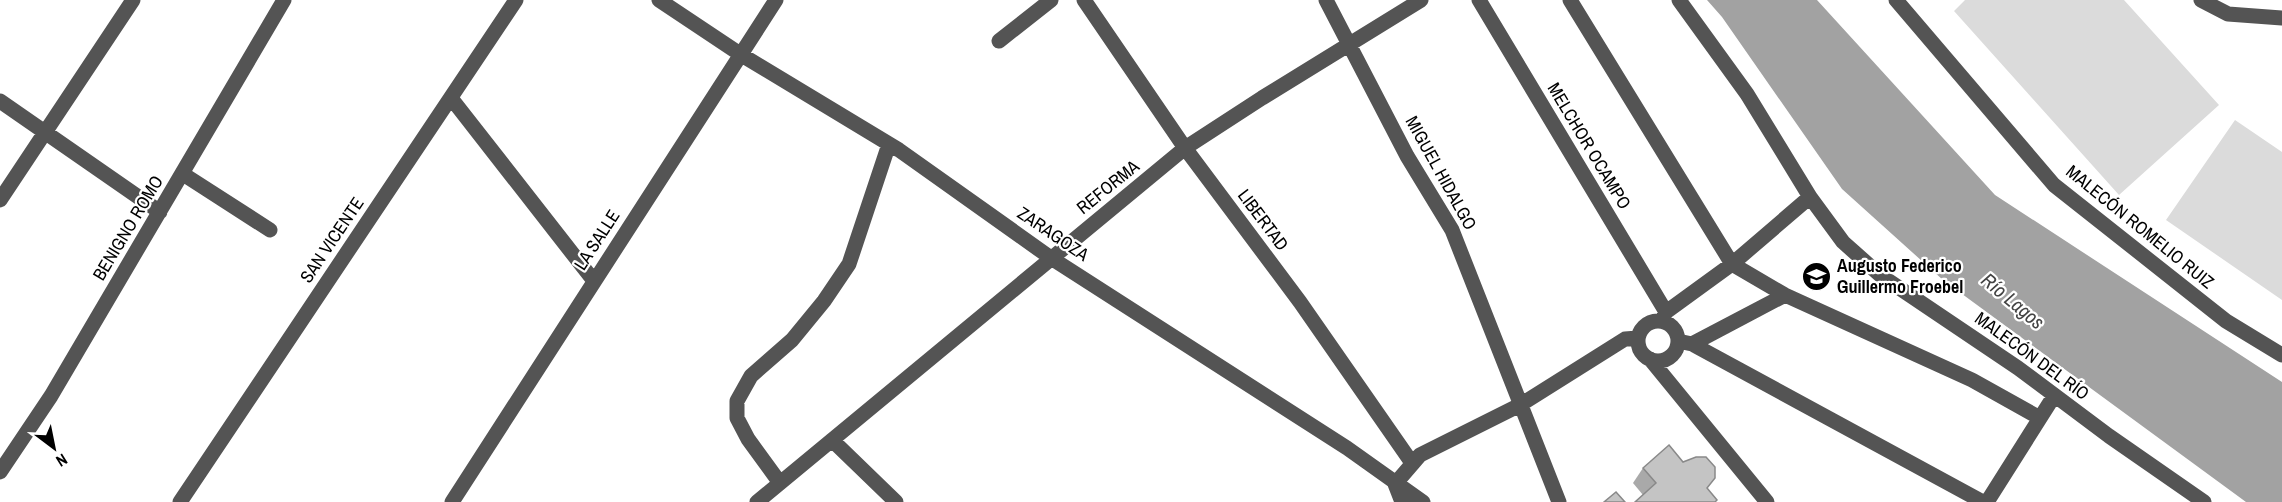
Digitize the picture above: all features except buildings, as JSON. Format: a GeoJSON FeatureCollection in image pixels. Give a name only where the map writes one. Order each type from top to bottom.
{"type":"FeatureCollection","features":[{"type":"Feature","properties":{"kind":"street"},"geometry":{"type":"LineString","coordinates":[[0,201],[133,0]]}},
{"type":"Feature","properties":{"kind":"street","name":"BENIGNO ROMO"},"geometry":{"type":"LineString","coordinates":[[0,472],[51,396],[284,0]]}},
{"type":"Feature","properties":{"kind":"street","name":"SAN VICENTE"},"geometry":{"type":"LineString","coordinates":[[180,502],[516,0]]}},
{"type":"Feature","properties":{"kind":"street","name":"ZARAGOZA"},"geometry":{"type":"LineString","coordinates":[[659,0],[740,54],[889,144],[1051,258],[1347,448],[1423,502]]}},
{"type":"Feature","properties":{"kind":"street","name":"LA SALLE"},"geometry":{"type":"LineString","coordinates":[[459,499],[594,281],[776,0]]}},
{"type":"Feature","properties":{"kind":"street"},"geometry":{"type":"LineString","coordinates":[[999,41],[1051,0]]}},
{"type":"Feature","properties":{"kind":"street","name":"LIBERTAD"},"geometry":{"type":"LineString","coordinates":[[1084,0],[1185,148],[1300,302],[1412,463]]}},
{"type":"Feature","properties":{"kind":"street","name":"MIGUEL HIDALGO"},"geometry":{"type":"LineString","coordinates":[[1326,0],[1407,156],[1452,230],[1559,502]]}},
{"type":"Feature","properties":{"kind":"street","name":"REFORMA"},"geometry":{"type":"LineString","coordinates":[[757,502],[1185,148],[1421,0]]}},
{"type":"Feature","properties":{"kind":"street","name":"MELCHOR OCAMPO"},"geometry":{"type":"LineString","coordinates":[[1479,0],[1664,317]]}},
{"type":"Feature","properties":{"kind":"street"},"geometry":{"type":"LineString","coordinates":[[1570,0],[1732,264],[1785,295],[1972,380],[2040,418]]}},
{"type":"Feature","properties":{"kind":"street","name":"MALECÓN DEL RÍO"},"geometry":{"type":"LineString","coordinates":[[1679,0],[1747,94],[1810,197],[1843,242],[1880,275],[2018,368],[2204,502]]}},
{"type":"Feature","properties":{"kind":"street","name":"MALECÓN ROMELIO RUIZ"},"geometry":{"type":"LineString","coordinates":[[1896,0],[2054,185],[2226,321],[2282,356]]}},
{"type":"Feature","properties":{"kind":"street"},"geometry":{"type":"LineString","coordinates":[[2201,0],[2228,14],[2282,18]]}},
{"type":"Feature","properties":{"kind":"street"},"geometry":{"type":"LineString","coordinates":[[451,98],[594,281]]}},
{"type":"Feature","properties":{"kind":"street"},"geometry":{"type":"LineString","coordinates":[[0,101],[160,212]]}},
{"type":"Feature","properties":{"kind":"street"},"geometry":{"type":"LineString","coordinates":[[780,483],[748,440],[740,425],[737,418],[737,401],[751,376],[792,340],[824,301],[849,264],[889,144]]}},
{"type":"Feature","properties":{"kind":"street"},"geometry":{"type":"LineString","coordinates":[[183,174],[270,230]]}},
{"type":"Feature","properties":{"kind":"street"},"geometry":{"type":"LineString","coordinates":[[1767,502],[1641,351],[1638,338],[1644,327],[1664,317],[1732,264],[1810,197]]}},
{"type":"Feature","properties":{"kind":"street"},"geometry":{"type":"LineString","coordinates":[[1650,359],[1657,361],[1669,357],[1685,343],[1785,295]]}},
{"type":"Feature","properties":{"kind":"street"},"geometry":{"type":"LineString","coordinates":[[1664,317],[1685,343],[1979,501],[2054,396]]}},
{"type":"Feature","properties":{"kind":"street"},"geometry":{"type":"LineString","coordinates":[[1402,502],[1395,484],[1420,455],[1520,405],[1625,339],[1638,338]]}},
{"type":"Feature","properties":{"kind":"street"},"geometry":{"type":"LineString","coordinates":[[832,440],[896,502]]}},
{"type":"Feature","properties":{"kind":"shaded area"},"geometry":{"type":"Polygon","coordinates":[[[1965,0],[2124,0],[2219,105],[2119,195],[1954,11],[1965,0]]]}},
{"type":"Feature","properties":{"kind":"shaded area"},"geometry":{"type":"Polygon","coordinates":[[[2235,120],[2282,152],[2282,300],[2166,220],[2235,120]]]}},
{"type":"Feature","properties":{"kind":"water","name":"Río Lagos"},"geometry":{"type":"Polygon","coordinates":[[[1707,0],[1817,0],[1995,195],[2282,382],[2282,502],[2246,502],[1943,280],[1842,189],[1722,17],[1707,0]]]}},
{"type":"Feature","properties":{"kind":"place","name":"Augusto Federico Guillermo Froebel"},"geometry":{"type":"Point","coordinates":[1816,276]}}]}
